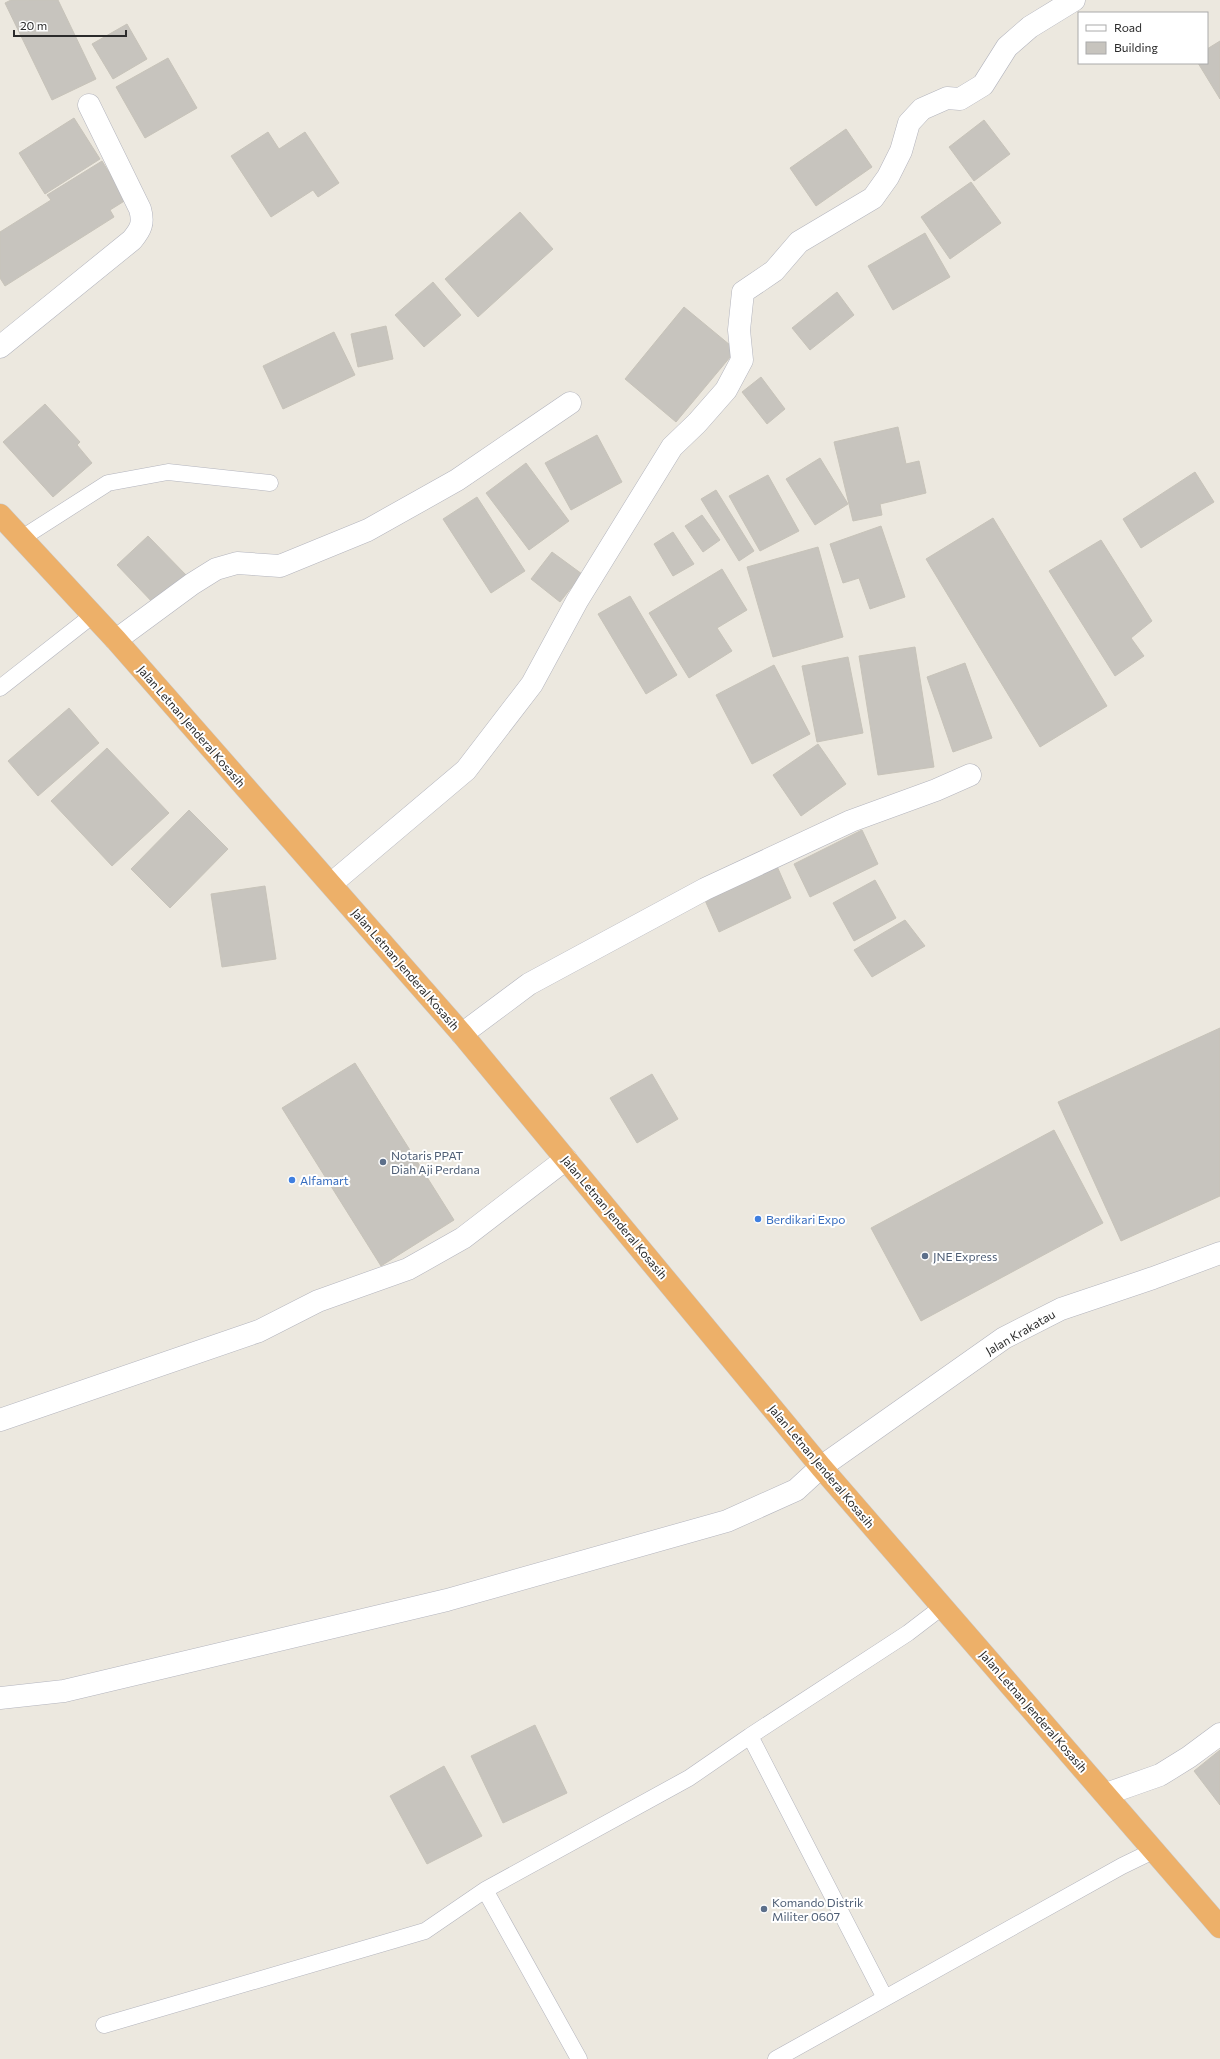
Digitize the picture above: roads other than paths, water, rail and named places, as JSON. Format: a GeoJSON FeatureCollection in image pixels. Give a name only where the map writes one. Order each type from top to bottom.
{"type":"FeatureCollection","features":[{"type":"Feature","properties":{"kind":"highway","name":"Jalan Letnan Jenderal Kosasih"},"geometry":{"type":"LineString","coordinates":[[0,515],[116,640],[462,1034],[821,1467],[942,1608],[1155,1850],[1220,1927]]}},
{"type":"Feature","properties":{"kind":"street"},"geometry":{"type":"LineString","coordinates":[[331,884],[466,770],[532,684],[577,601],[672,447],[698,423],[726,390],[742,360],[739,330],[743,292],[774,271],[799,242],[873,198],[888,177],[901,152],[909,123],[922,109],[947,98],[960,99],[983,85],[1007,47],[1030,27],[1074,0]]}},
{"type":"Feature","properties":{"kind":"street"},"geometry":{"type":"LineString","coordinates":[[0,347],[132,240],[140,229],[143,220],[140,209],[89,105]]}},
{"type":"Feature","properties":{"kind":"street"},"geometry":{"type":"LineString","coordinates":[[116,640],[192,584],[216,569],[238,563],[280,566],[368,530],[457,480],[570,404]]}},
{"type":"Feature","properties":{"kind":"street"},"geometry":{"type":"LineString","coordinates":[[462,1034],[529,984],[705,889],[851,821],[936,790],[970,775]]}},
{"type":"Feature","properties":{"kind":"street"},"geometry":{"type":"LineString","coordinates":[[0,1420],[259,1331],[318,1301],[408,1269],[463,1238],[566,1158]]}},
{"type":"Feature","properties":{"kind":"street","name":"Jalan Krakatau"},"geometry":{"type":"LineString","coordinates":[[0,1698],[64,1691],[462,1596],[727,1521],[796,1490],[821,1467],[1004,1338],[1061,1309],[1153,1278],[1220,1253]]}},
{"type":"Feature","properties":{"kind":"street"},"geometry":{"type":"LineString","coordinates":[[1106,1794],[1160,1774],[1189,1757],[1220,1734]]}},
{"type":"Feature","properties":{"kind":"lane"},"geometry":{"type":"LineString","coordinates":[[22,538],[108,483],[168,472],[270,483]]}},
{"type":"Feature","properties":{"kind":"lane"},"geometry":{"type":"LineString","coordinates":[[0,688],[93,615]]}},
{"type":"Feature","properties":{"kind":"lane"},"geometry":{"type":"LineString","coordinates":[[104,2025],[425,1931],[485,1890],[689,1778],[750,1736],[908,1633],[942,1608]]}},
{"type":"Feature","properties":{"kind":"lane"},"geometry":{"type":"LineString","coordinates":[[750,1736],[885,1998]]}},
{"type":"Feature","properties":{"kind":"lane"},"geometry":{"type":"LineString","coordinates":[[776,2059],[1122,1866],[1155,1850]]}},
{"type":"Feature","properties":{"kind":"lane"},"geometry":{"type":"LineString","coordinates":[[485,1890],[579,2059]]}},
{"type":"Feature","properties":{"kind":"place","name":"Notaris PPAT Diah Aji Perdana"},"geometry":{"type":"Point","coordinates":[383,1162]}},
{"type":"Feature","properties":{"kind":"place","name":"Alfamart"},"geometry":{"type":"Point","coordinates":[292,1180]}},
{"type":"Feature","properties":{"kind":"place","name":"Berdikari Expo"},"geometry":{"type":"Point","coordinates":[758,1219]}},
{"type":"Feature","properties":{"kind":"place","name":"JNE Express"},"geometry":{"type":"Point","coordinates":[925,1256]}},
{"type":"Feature","properties":{"kind":"place","name":"Komando Distrik Militer 0607"},"geometry":{"type":"Point","coordinates":[764,1909]}}]}
